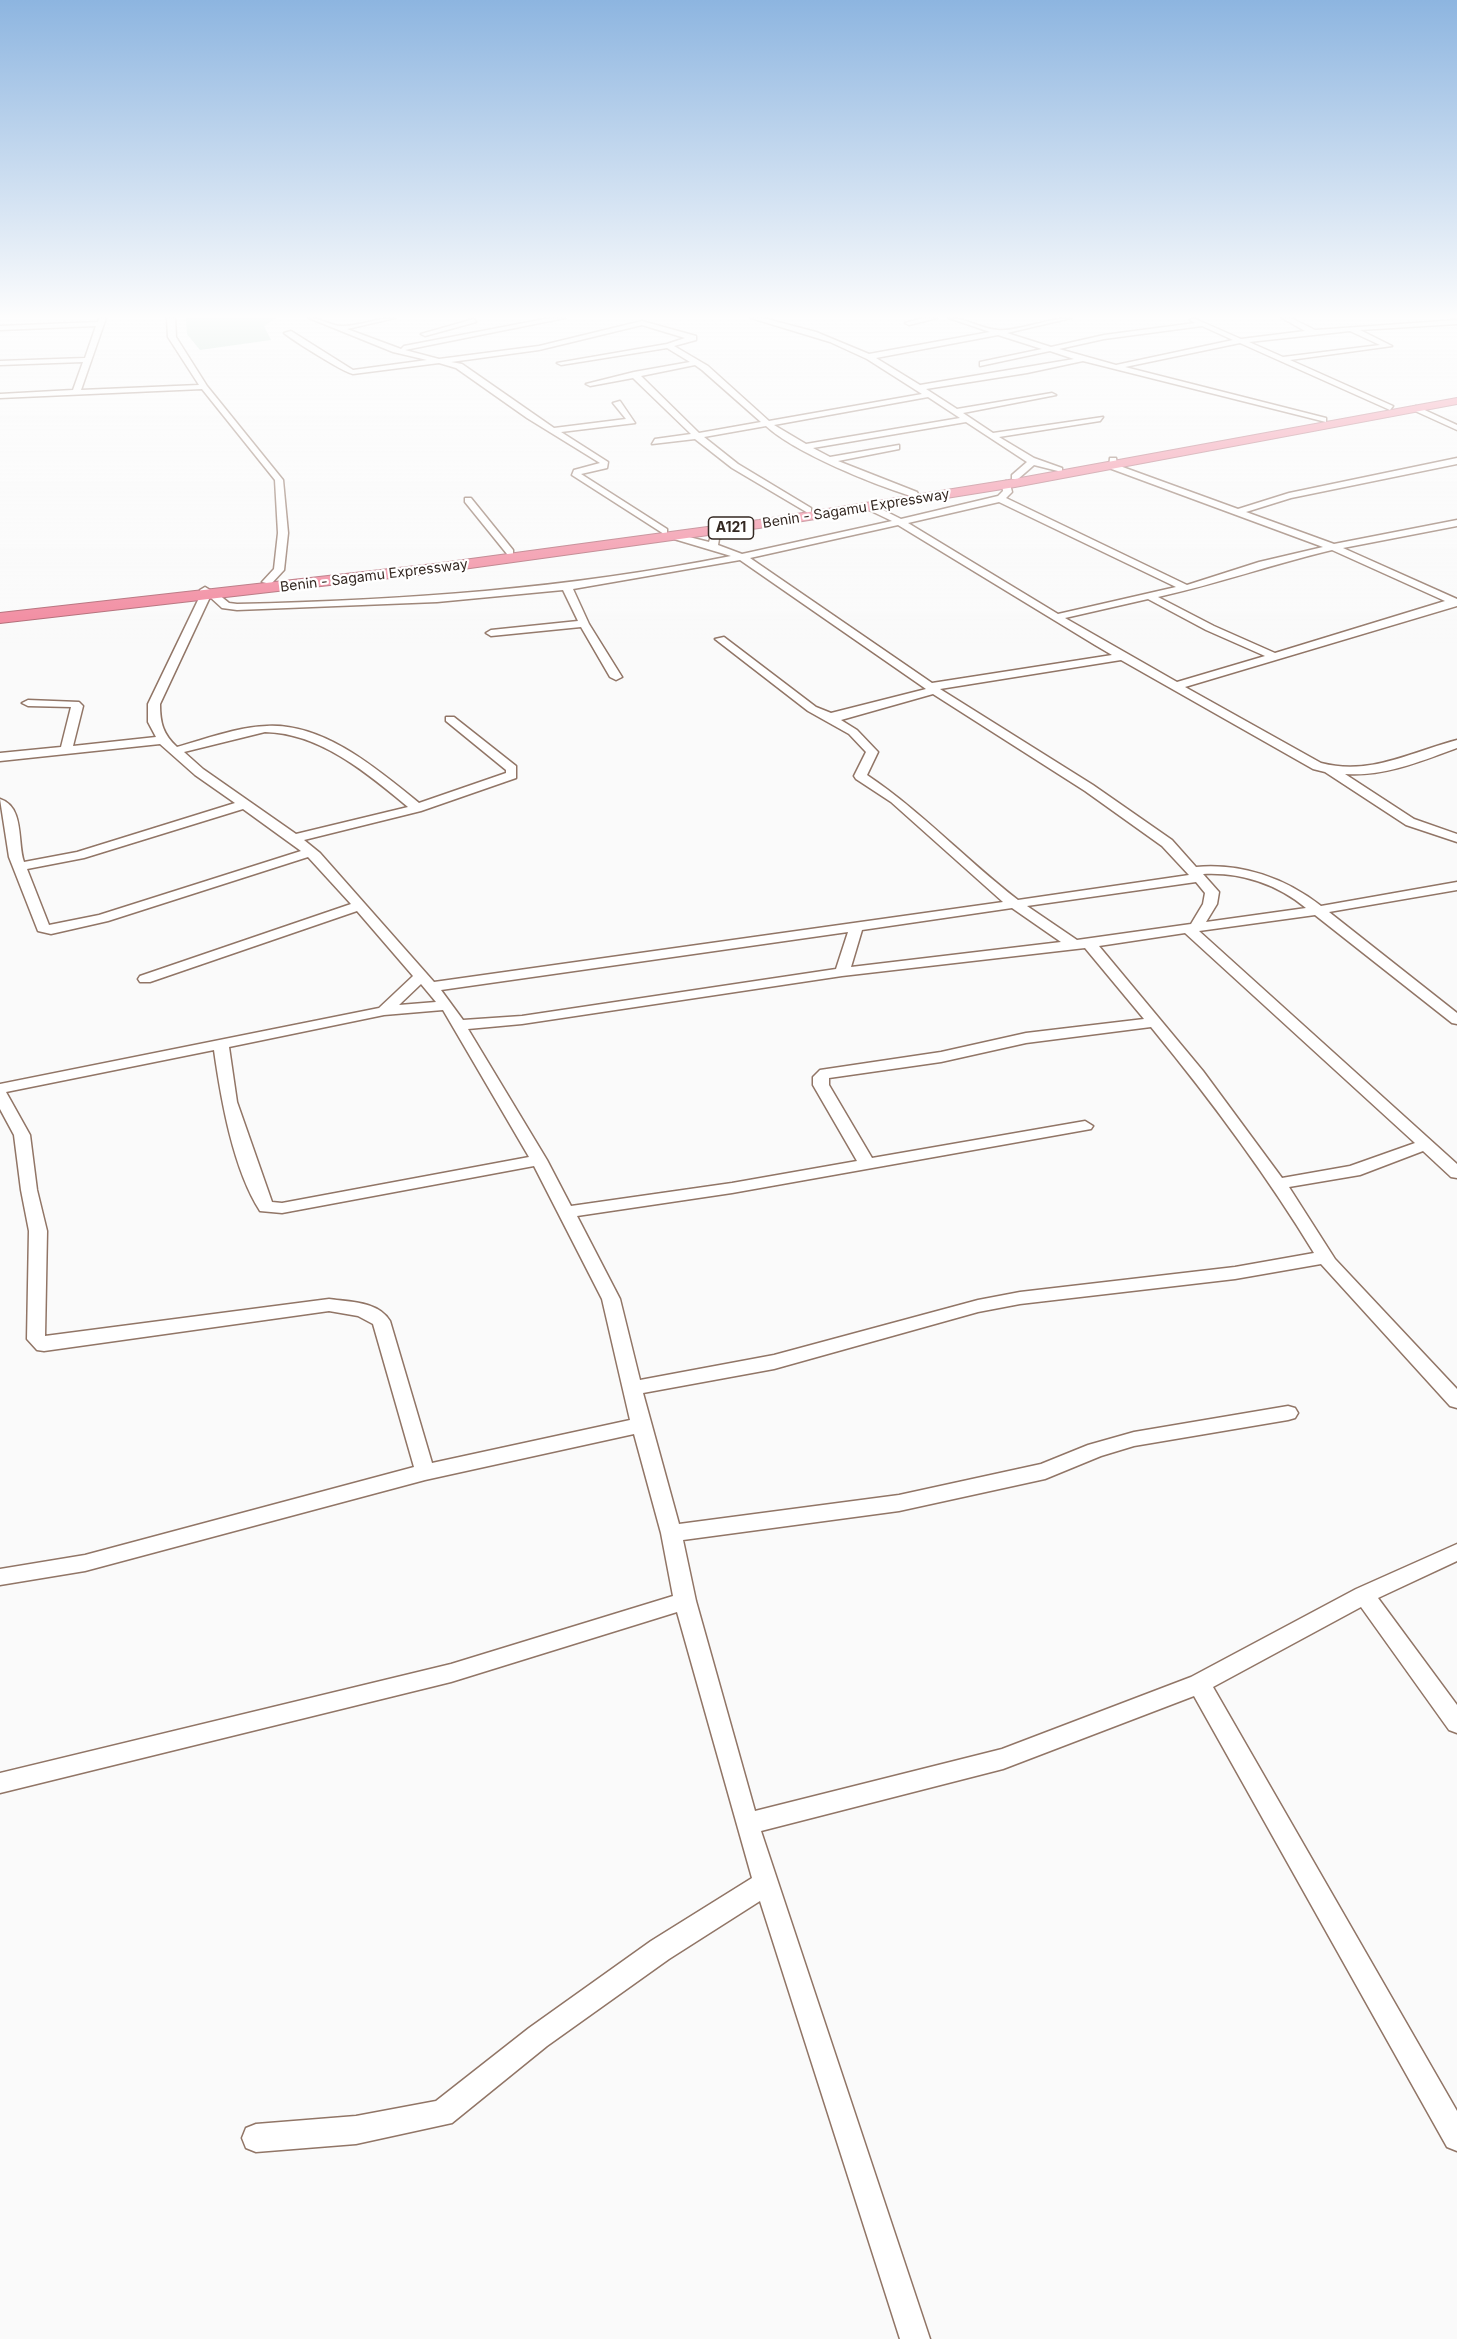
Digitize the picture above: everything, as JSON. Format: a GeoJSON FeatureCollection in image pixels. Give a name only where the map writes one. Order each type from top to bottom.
{"type":"FeatureCollection","features":[{"type":"Feature","properties":{"kind":"highway","name":"A121"},"geometry":{"type":"LineString","coordinates":[[0,612],[208,594],[267,582],[670,534],[808,510],[1011,481],[1288,427]]}},
{"type":"Feature","properties":{"kind":"highway","name":"Benin - Sagamu Expressway"},"geometry":{"type":"LineString","coordinates":[[0,618],[208,594],[670,534],[736,528],[960,492],[1310,427]]}},
{"type":"Feature","properties":{"kind":"street"},"geometry":{"type":"LineString","coordinates":[[236,427],[279,480],[283,533],[279,570],[267,582]]}},
{"type":"Feature","properties":{"kind":"street"},"geometry":{"type":"LineString","coordinates":[[550,427],[604,462],[604,466],[599,468],[577,472],[577,477],[670,534],[713,546],[741,557],[775,578],[932,689],[1089,788],[1167,843],[1212,892],[1210,904],[1191,927]]}},
{"type":"Feature","properties":{"kind":"street"},"geometry":{"type":"LineString","coordinates":[[555,430],[579,427]]}},
{"type":"Feature","properties":{"kind":"street"},"geometry":{"type":"LineString","coordinates":[[688,427],[735,466],[808,510]]}},
{"type":"Feature","properties":{"kind":"street"},"geometry":{"type":"LineString","coordinates":[[655,442],[743,427]]}},
{"type":"Feature","properties":{"kind":"street"},"geometry":{"type":"LineString","coordinates":[[772,427],[829,460],[914,494]]}},
{"type":"Feature","properties":{"kind":"street"},"geometry":{"type":"LineString","coordinates":[[804,447],[920,427]]}},
{"type":"Feature","properties":{"kind":"street"},"geometry":{"type":"LineString","coordinates":[[978,427],[1031,463],[1059,470]]}},
{"type":"Feature","properties":{"kind":"street"},"geometry":{"type":"LineString","coordinates":[[990,436],[1044,427]]}},
{"type":"Feature","properties":{"kind":"street"},"geometry":{"type":"LineString","coordinates":[[829,460],[896,447]]}},
{"type":"Feature","properties":{"kind":"street"},"geometry":{"type":"LineString","coordinates":[[1238,512],[1289,496],[1457,461]]}},
{"type":"Feature","properties":{"kind":"street"},"geometry":{"type":"LineString","coordinates":[[915,2339],[747,1824],[685,1601],[671,1533],[641,1425],[611,1299],[539,1160],[447,1005],[310,852],[294,838],[199,772],[169,745],[153,722],[154,704],[208,594],[226,606],[237,608],[388,604],[634,577],[741,557],[1000,499],[1008,492],[1011,481],[1031,463]]}},
{"type":"Feature","properties":{"kind":"street"},"geometry":{"type":"LineString","coordinates":[[1112,463],[1333,547],[1455,602]]}},
{"type":"Feature","properties":{"kind":"street"},"geometry":{"type":"LineString","coordinates":[[960,492],[1000,499],[1184,587]]}},
{"type":"Feature","properties":{"kind":"street"},"geometry":{"type":"LineString","coordinates":[[468,500],[510,552]]}},
{"type":"Feature","properties":{"kind":"street"},"geometry":{"type":"LineString","coordinates":[[870,507],[1124,656],[1330,771],[1410,822],[1457,838]]}},
{"type":"Feature","properties":{"kind":"street"},"geometry":{"type":"LineString","coordinates":[[1057,617],[1219,580],[1262,564],[1333,547],[1457,523]]}},
{"type":"Feature","properties":{"kind":"street"},"geometry":{"type":"LineString","coordinates":[[713,546],[714,538],[736,528]]}},
{"type":"Feature","properties":{"kind":"street"},"geometry":{"type":"LineString","coordinates":[[566,586],[584,624],[616,677]]}},
{"type":"Feature","properties":{"kind":"street"},"geometry":{"type":"LineString","coordinates":[[1148,595],[1210,628],[1276,657]]}},
{"type":"Feature","properties":{"kind":"street"},"geometry":{"type":"LineString","coordinates":[[1177,686],[1455,602]]}},
{"type":"Feature","properties":{"kind":"street"},"geometry":{"type":"LineString","coordinates":[[491,633],[584,624]]}},
{"type":"Feature","properties":{"kind":"street"},"geometry":{"type":"LineString","coordinates":[[720,639],[812,709],[834,719],[868,745],[872,752],[860,776],[895,799],[984,880],[1014,903],[1082,944],[1156,1022],[1198,1074],[1298,1211],[1325,1257],[1344,1282],[1420,1358],[1457,1401]]}},
{"type":"Feature","properties":{"kind":"street"},"geometry":{"type":"LineString","coordinates":[[834,719],[841,714],[976,678],[1124,656]]}},
{"type":"Feature","properties":{"kind":"street"},"geometry":{"type":"LineString","coordinates":[[28,703],[78,706],[66,750]]}},
{"type":"Feature","properties":{"kind":"street"},"geometry":{"type":"LineString","coordinates":[[294,838],[417,808],[512,775],[512,769],[504,761],[450,719]]}},
{"type":"Feature","properties":{"kind":"street"},"geometry":{"type":"LineString","coordinates":[[0,757],[66,750],[169,745],[265,729],[293,732],[334,747],[385,782],[417,808]]}},
{"type":"Feature","properties":{"kind":"street"},"geometry":{"type":"LineString","coordinates":[[1330,771],[1352,771],[1392,764],[1457,744]]}},
{"type":"Feature","properties":{"kind":"street"},"geometry":{"type":"LineString","coordinates":[[0,803],[11,817],[19,867],[40,926],[51,930],[103,918],[310,852]]}},
{"type":"Feature","properties":{"kind":"street"},"geometry":{"type":"LineString","coordinates":[[19,867],[79,855],[245,804]]}},
{"type":"Feature","properties":{"kind":"street"},"geometry":{"type":"LineString","coordinates":[[384,1011],[425,982],[855,927],[1232,870],[1265,877],[1295,892],[1457,1020]]}},
{"type":"Feature","properties":{"kind":"street"},"geometry":{"type":"LineString","coordinates":[[457,1025],[522,1020],[842,972],[1082,944],[1319,910],[1457,886]]}},
{"type":"Feature","properties":{"kind":"street"},"geometry":{"type":"LineString","coordinates":[[145,979],[359,906]]}},
{"type":"Feature","properties":{"kind":"street"},"geometry":{"type":"LineString","coordinates":[[842,972],[855,927]]}},
{"type":"Feature","properties":{"kind":"street"},"geometry":{"type":"LineString","coordinates":[[1191,927],[1457,1173]]}},
{"type":"Feature","properties":{"kind":"street"},"geometry":{"type":"LineString","coordinates":[[0,1089],[384,1011],[447,1005]]}},
{"type":"Feature","properties":{"kind":"street"},"geometry":{"type":"LineString","coordinates":[[867,1163],[821,1085],[821,1077],[825,1073],[941,1058],[1026,1038],[1156,1022]]}},
{"type":"Feature","properties":{"kind":"street"},"geometry":{"type":"LineString","coordinates":[[220,1043],[230,1102],[258,1193],[266,1207],[282,1208],[539,1160]]}},
{"type":"Feature","properties":{"kind":"street"},"geometry":{"type":"LineString","coordinates":[[0,1095],[22,1135],[29,1190],[38,1231],[36,1339],[39,1342],[44,1345],[329,1305],[360,1308],[371,1312],[381,1322],[425,1472]]}},
{"type":"Feature","properties":{"kind":"street"},"geometry":{"type":"LineString","coordinates":[[567,1212],[732,1188],[1085,1126]]}},
{"type":"Feature","properties":{"kind":"street"},"geometry":{"type":"LineString","coordinates":[[1277,1184],[1354,1171],[1404,1151],[1427,1145]]}},
{"type":"Feature","properties":{"kind":"street"},"geometry":{"type":"LineString","coordinates":[[633,1388],[774,1362],[978,1306],[1020,1298],[1235,1273],[1325,1257]]}},
{"type":"Feature","properties":{"kind":"street"},"geometry":{"type":"LineString","coordinates":[[671,1533],[899,1503],[1034,1474],[1095,1450],[1134,1439],[1288,1413]]}},
{"type":"Feature","properties":{"kind":"street"},"geometry":{"type":"LineString","coordinates":[[0,1577],[85,1563],[425,1472],[641,1425]]}},
{"type":"Feature","properties":{"kind":"street"},"geometry":{"type":"LineString","coordinates":[[747,1824],[1003,1759],[1199,1684],[1364,1595],[1457,1552]]}},
{"type":"Feature","properties":{"kind":"street"},"geometry":{"type":"LineString","coordinates":[[1364,1595],[1457,1722]]}},
{"type":"Feature","properties":{"kind":"street"},"geometry":{"type":"LineString","coordinates":[[0,1783],[451,1673],[685,1601]]}},
{"type":"Feature","properties":{"kind":"street"},"geometry":{"type":"LineString","coordinates":[[1199,1684],[1457,2137]]}},
{"type":"Feature","properties":{"kind":"street"},"geometry":{"type":"LineString","coordinates":[[256,2138],[356,2130],[442,2113],[538,2037],[660,1950],[766,1883]]}}]}
